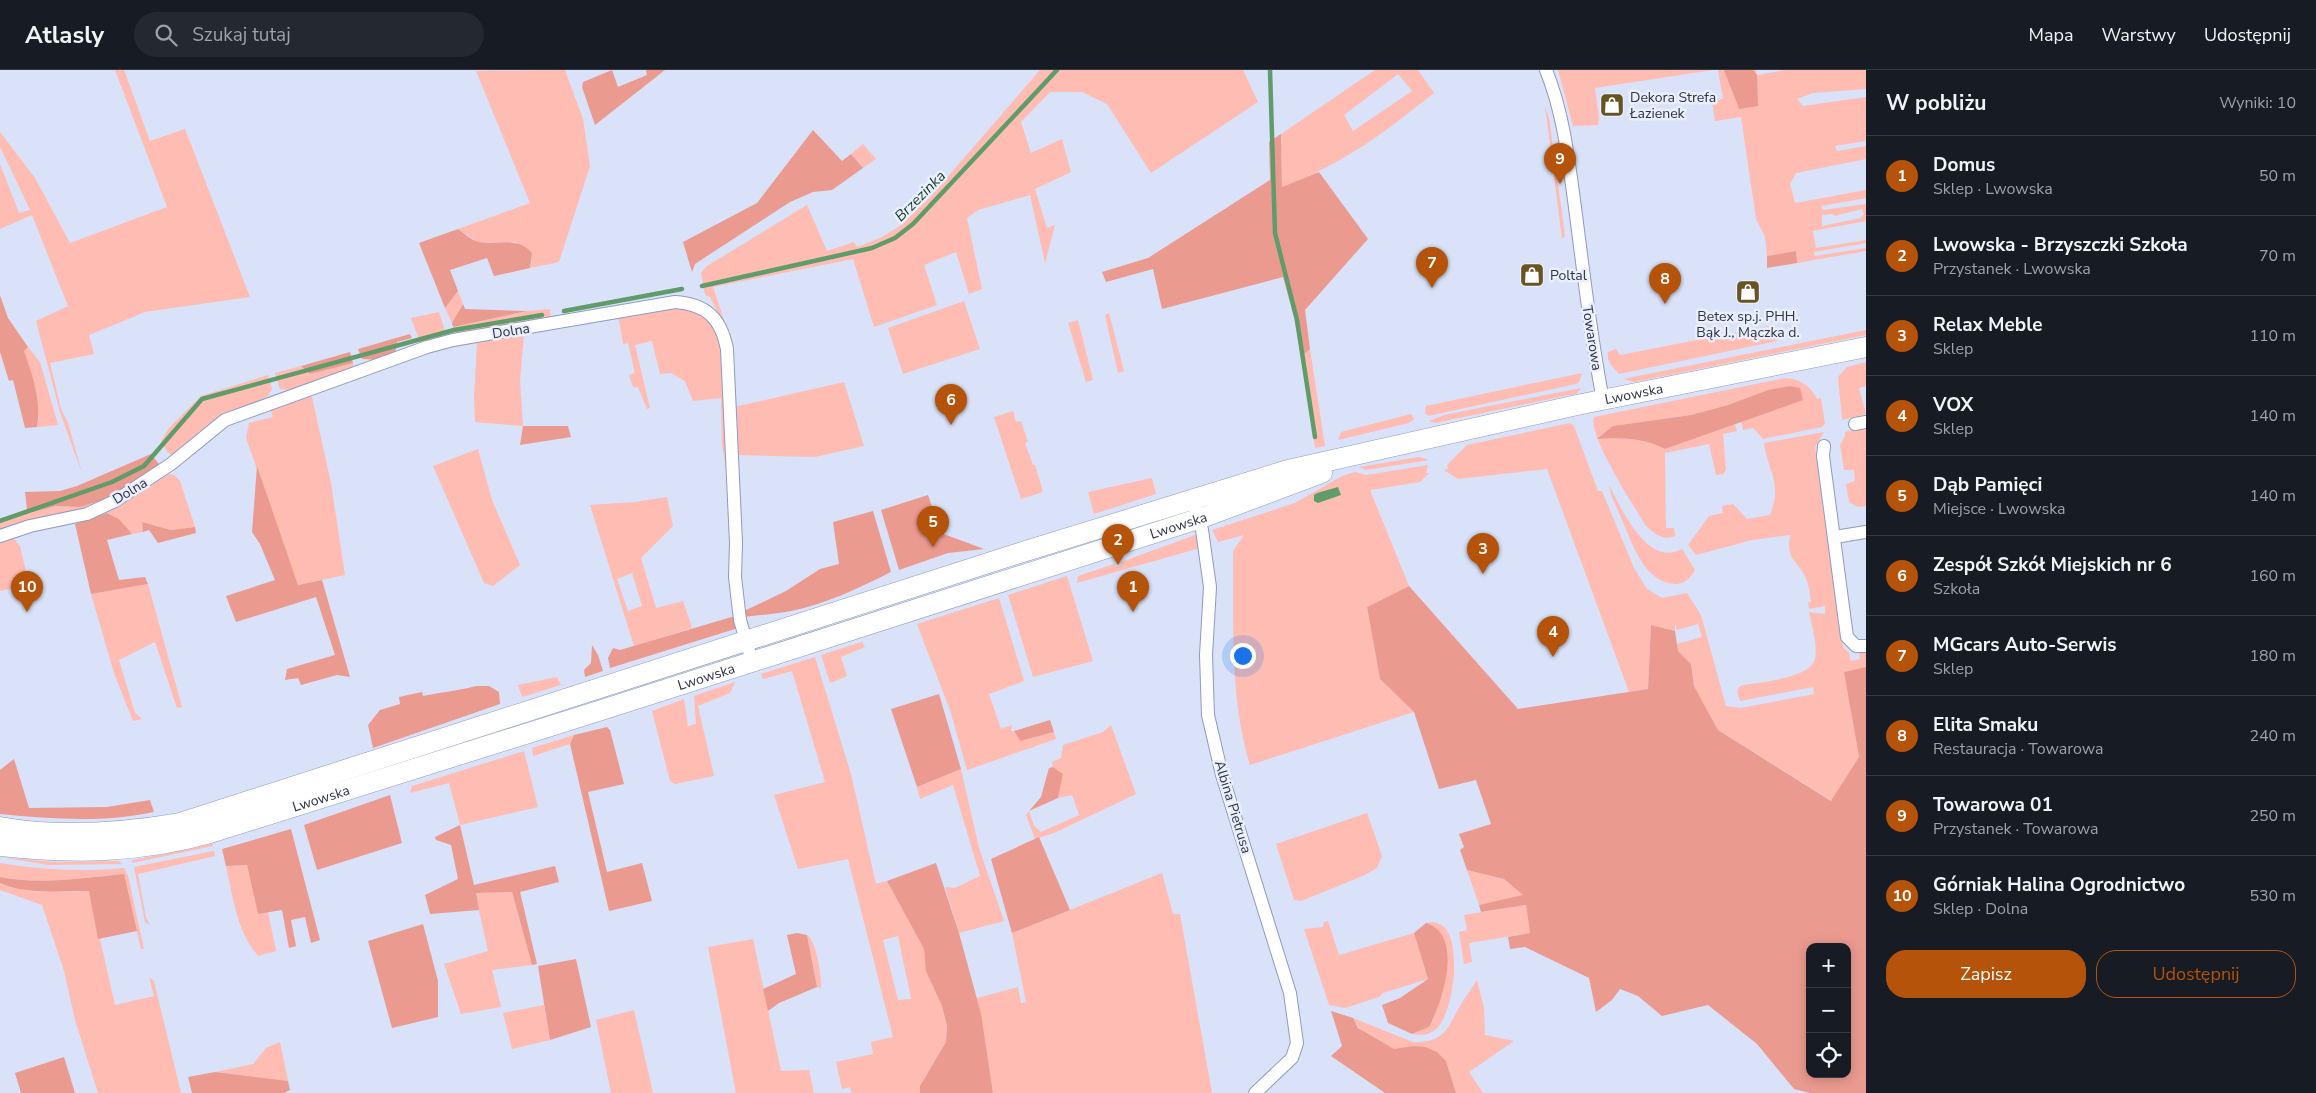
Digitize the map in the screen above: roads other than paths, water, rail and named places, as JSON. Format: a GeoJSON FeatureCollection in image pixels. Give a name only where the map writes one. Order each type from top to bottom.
{"type":"FeatureCollection","features":[{"type":"Feature","properties":{"kind":"main road","name":"Lwowska"},"geometry":{"type":"LineString","coordinates":[[0,846],[60,851],[124,850],[181,841],[752,661],[1196,509],[1402,444],[1603,400],[1866,347]]}},
{"type":"Feature","properties":{"kind":"main road","name":"Lwowska"},"geometry":{"type":"LineString","coordinates":[[0,827],[60,832],[113,833],[180,822],[1013,555],[1196,509]]}},
{"type":"Feature","properties":{"kind":"street","name":"Towarowa"},"geometry":{"type":"LineString","coordinates":[[1546,70],[1557,100],[1564,134],[1585,296],[1603,400]]}},
{"type":"Feature","properties":{"kind":"street","name":"Dolna"},"geometry":{"type":"LineString","coordinates":[[0,536],[30,526],[88,514],[115,501],[172,464],[225,420],[427,347],[453,340],[675,302],[693,304],[714,317],[722,330],[727,349],[736,542],[735,576],[740,620],[752,661]]}},
{"type":"Feature","properties":{"kind":"street"},"geometry":{"type":"LineString","coordinates":[[1824,446],[1823,456],[1848,639],[1856,646],[1866,646]]}},
{"type":"Feature","properties":{"kind":"street","name":"Albina Pietrusa"},"geometry":{"type":"LineString","coordinates":[[1196,509],[1210,587],[1206,655],[1208,715],[1222,775],[1290,993],[1297,1043],[1292,1058],[1255,1093]]}},
{"type":"Feature","properties":{"kind":"street"},"geometry":{"type":"LineString","coordinates":[[1835,537],[1866,532]]}},
{"type":"Feature","properties":{"kind":"waterway","name":"Brzezinka"},"geometry":{"type":"LineString","coordinates":[[702,286],[872,248],[895,238],[913,224],[1057,70]]}},
{"type":"Feature","properties":{"kind":"waterway"},"geometry":{"type":"LineString","coordinates":[[1270,70],[1275,233],[1297,320],[1315,437]]}},
{"type":"Feature","properties":{"kind":"waterway"},"geometry":{"type":"LineString","coordinates":[[564,311],[682,289]]}},
{"type":"Feature","properties":{"kind":"waterway"},"geometry":{"type":"LineString","coordinates":[[0,521],[112,482],[144,466],[202,399],[454,330],[542,315]]}},
{"type":"Feature","properties":{"kind":"place","name":"Dekora Strefa Łazienek"},"geometry":{"type":"Point","coordinates":[1612,105]}},
{"type":"Feature","properties":{"kind":"place","name":"Towarowa 01"},"geometry":{"type":"Point","coordinates":[1560,184]}},
{"type":"Feature","properties":{"kind":"place","name":"Poltal"},"geometry":{"type":"Point","coordinates":[1532,275]}},
{"type":"Feature","properties":{"kind":"place","name":"MGcars Auto-Serwis"},"geometry":{"type":"Point","coordinates":[1432,288]}},
{"type":"Feature","properties":{"kind":"place","name":"Betex sp.j. PHH. Bąk J., Mączka d."},"geometry":{"type":"Point","coordinates":[1748,292]}},
{"type":"Feature","properties":{"kind":"place","name":"Elita Smaku"},"geometry":{"type":"Point","coordinates":[1665,304]}},
{"type":"Feature","properties":{"kind":"place","name":"Zespół Szkół Miejskich nr 6"},"geometry":{"type":"Point","coordinates":[951,425]}},
{"type":"Feature","properties":{"kind":"place","name":"Dąb Pamięci"},"geometry":{"type":"Point","coordinates":[933,547]}},
{"type":"Feature","properties":{"kind":"place","name":"Lwowska - Brzyszczki Szkoła"},"geometry":{"type":"Point","coordinates":[1118,565]}},
{"type":"Feature","properties":{"kind":"place","name":"Relax Meble"},"geometry":{"type":"Point","coordinates":[1483,574]}},
{"type":"Feature","properties":{"kind":"place","name":"Górniak Halina Ogrodnictwo"},"geometry":{"type":"Point","coordinates":[27,612]}},
{"type":"Feature","properties":{"kind":"place","name":"Domus"},"geometry":{"type":"Point","coordinates":[1133,612]}},
{"type":"Feature","properties":{"kind":"place","name":"VOX"},"geometry":{"type":"Point","coordinates":[1553,657]}}]}
